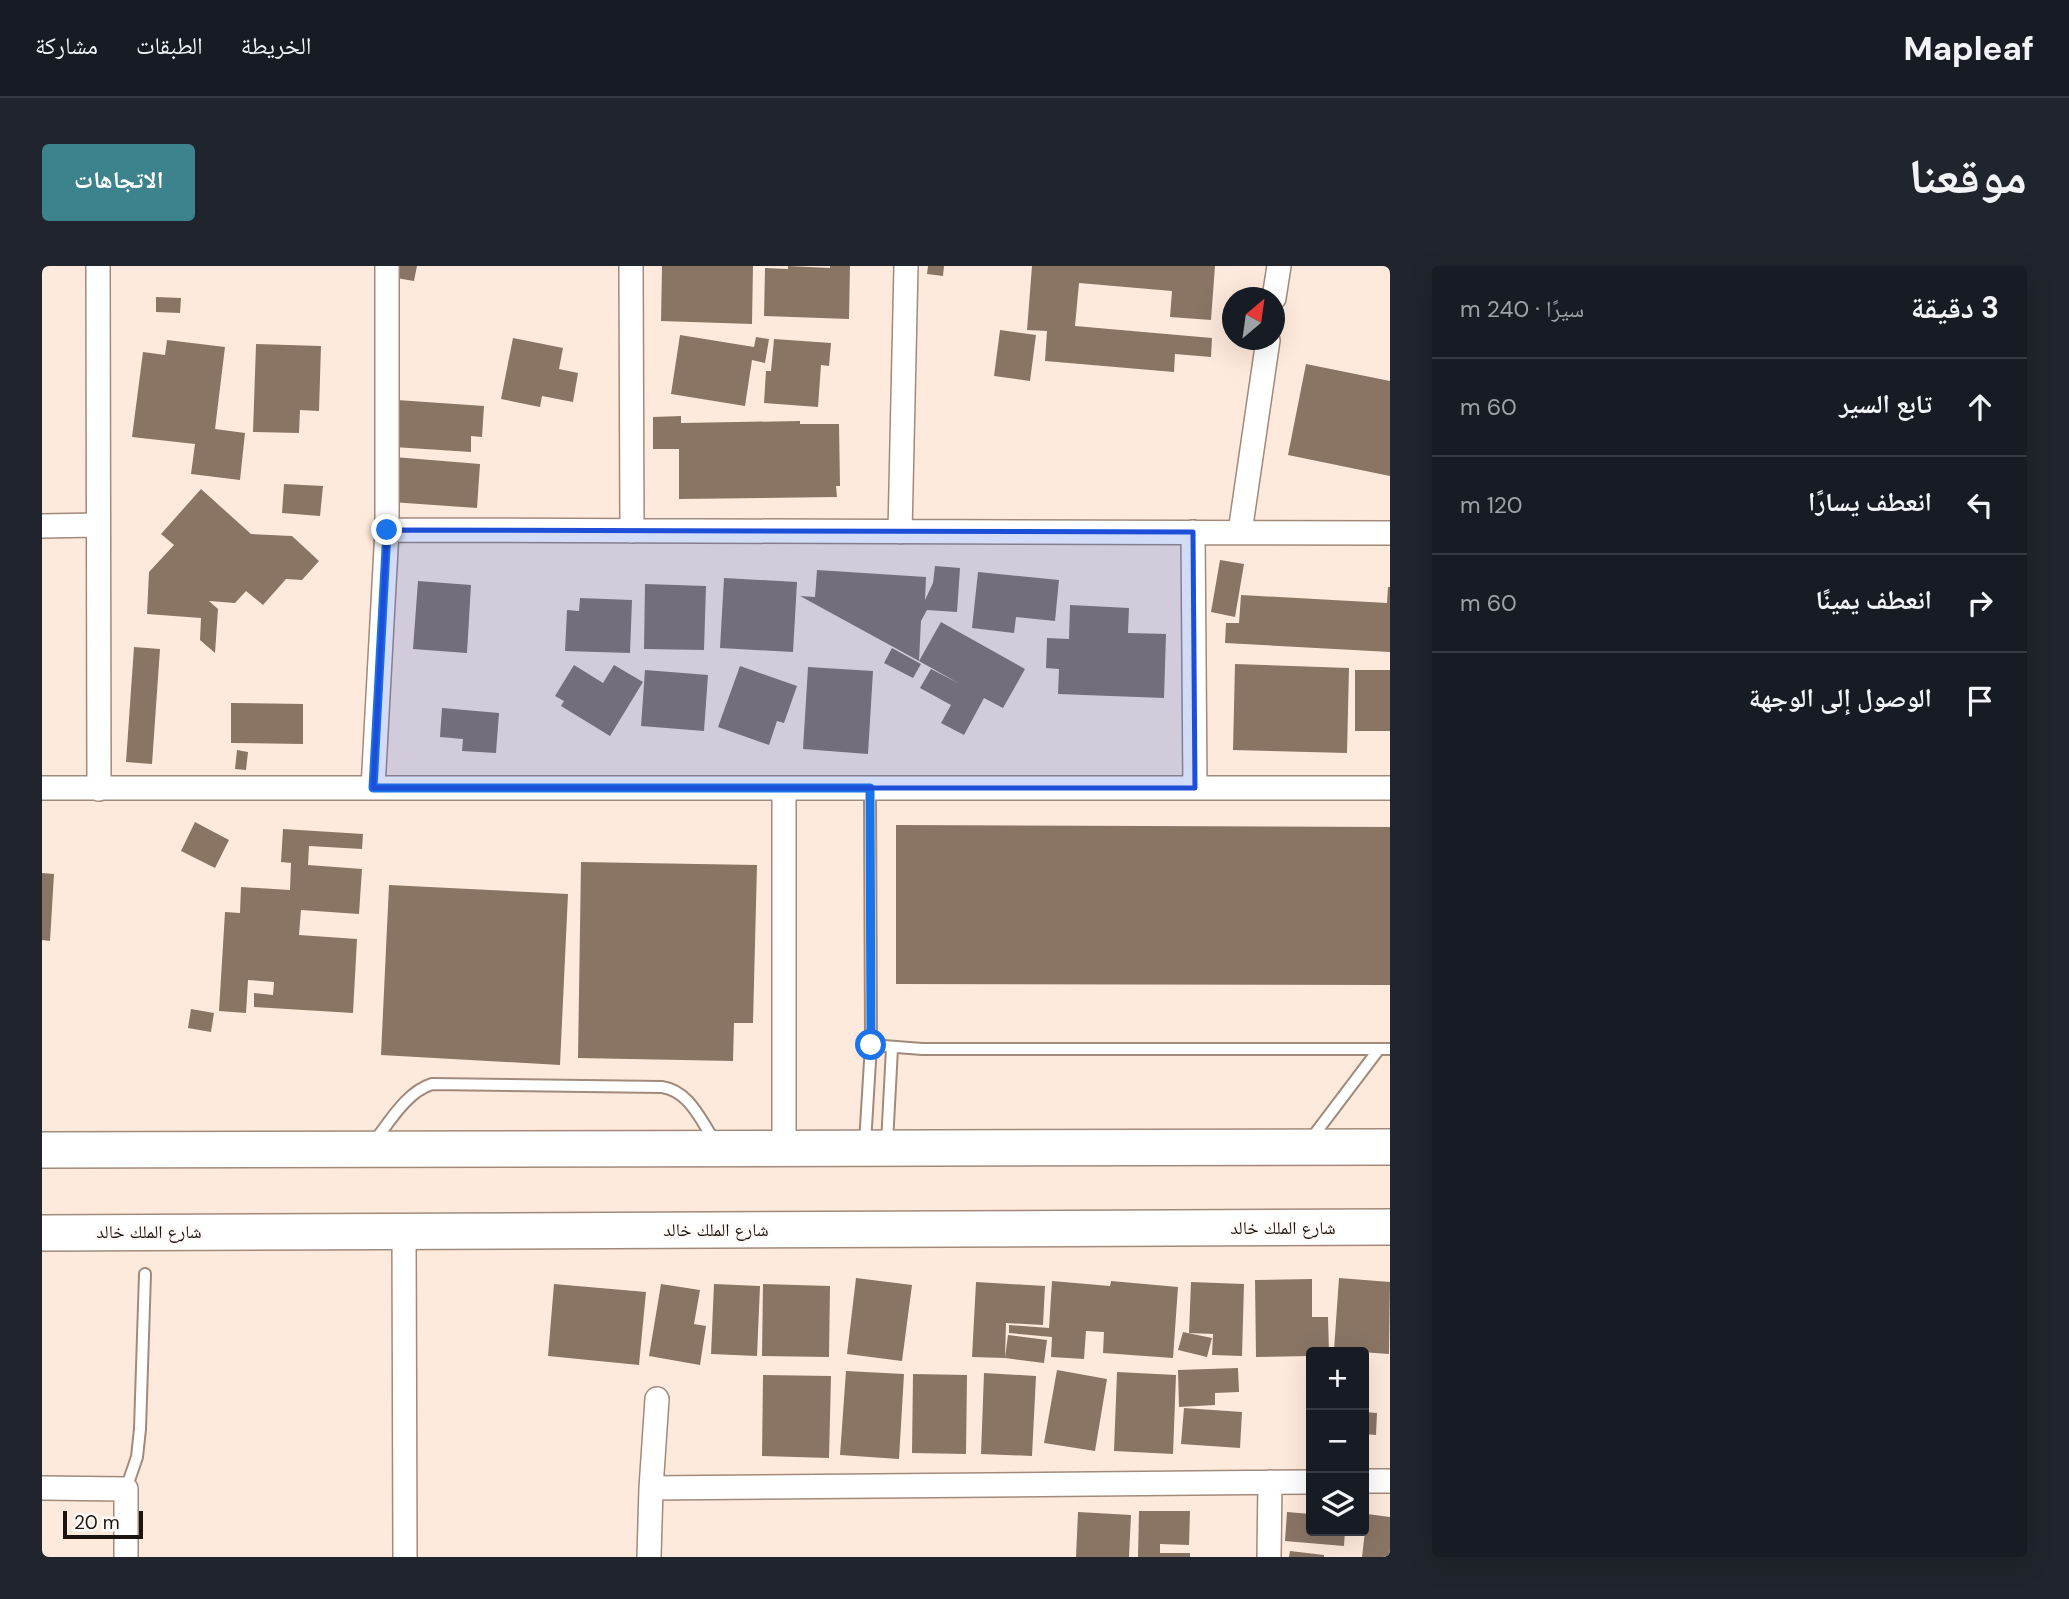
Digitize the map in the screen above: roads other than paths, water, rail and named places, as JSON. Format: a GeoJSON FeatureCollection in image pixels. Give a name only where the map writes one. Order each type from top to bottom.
{"type":"FeatureCollection","features":[{"type":"Feature","properties":{"kind":"main road"},"geometry":{"type":"LineString","coordinates":[[42,1150],[1390,1147]]}},
{"type":"Feature","properties":{"kind":"main road","name":"شارع الملك خالد"},"geometry":{"type":"LineString","coordinates":[[42,1233],[1390,1227]]}},
{"type":"Feature","properties":{"kind":"street"},"geometry":{"type":"LineString","coordinates":[[98,266],[99,789]]}},
{"type":"Feature","properties":{"kind":"street"},"geometry":{"type":"LineString","coordinates":[[373,788],[387,530],[387,266]]}},
{"type":"Feature","properties":{"kind":"street"},"geometry":{"type":"LineString","coordinates":[[631,266],[632,531]]}},
{"type":"Feature","properties":{"kind":"street"},"geometry":{"type":"LineString","coordinates":[[900,532],[906,266]]}},
{"type":"Feature","properties":{"kind":"street"},"geometry":{"type":"LineString","coordinates":[[1276,287],[1279,266]]}},
{"type":"Feature","properties":{"kind":"street"},"geometry":{"type":"LineString","coordinates":[[1240,532],[1267,350]]}},
{"type":"Feature","properties":{"kind":"street"},"geometry":{"type":"LineString","coordinates":[[42,526],[97,525]]}},
{"type":"Feature","properties":{"kind":"street"},"geometry":{"type":"LineString","coordinates":[[387,530],[1390,533]]}},
{"type":"Feature","properties":{"kind":"street"},"geometry":{"type":"LineString","coordinates":[[1193,532],[1195,788]]}},
{"type":"Feature","properties":{"kind":"street"},"geometry":{"type":"LineString","coordinates":[[42,788],[1390,788]]}},
{"type":"Feature","properties":{"kind":"street"},"geometry":{"type":"LineString","coordinates":[[784,788],[784,1148]]}},
{"type":"Feature","properties":{"kind":"street"},"geometry":{"type":"LineString","coordinates":[[404,1231],[405,1557]]}},
{"type":"Feature","properties":{"kind":"street"},"geometry":{"type":"LineString","coordinates":[[649,1557],[657,1399]]}},
{"type":"Feature","properties":{"kind":"street"},"geometry":{"type":"LineString","coordinates":[[1369,1481],[1390,1481]]}},
{"type":"Feature","properties":{"kind":"street"},"geometry":{"type":"LineString","coordinates":[[1269,1557],[1270,1482]]}},
{"type":"Feature","properties":{"kind":"street"},"geometry":{"type":"LineString","coordinates":[[651,1488],[1306,1482]]}},
{"type":"Feature","properties":{"kind":"street"},"geometry":{"type":"LineString","coordinates":[[42,1488],[125,1489],[126,1557]]}},
{"type":"Feature","properties":{"kind":"lane"},"geometry":{"type":"LineString","coordinates":[[870,788],[871,1045],[876,1148]]}},
{"type":"Feature","properties":{"kind":"lane"},"geometry":{"type":"LineString","coordinates":[[871,1045],[892,1048],[1385,1049]]}},
{"type":"Feature","properties":{"kind":"lane"},"geometry":{"type":"LineString","coordinates":[[876,1148],[892,1048]]}},
{"type":"Feature","properties":{"kind":"lane"},"geometry":{"type":"LineString","coordinates":[[1305,1147],[1385,1049]]}},
{"type":"Feature","properties":{"kind":"lane"},"geometry":{"type":"LineString","coordinates":[[368,1149],[413,1094],[432,1084],[674,1089],[684,1096],[719,1149]]}},
{"type":"Feature","properties":{"kind":"lane"},"geometry":{"type":"LineString","coordinates":[[125,1489],[137,1457],[141,1429],[145,1274]]}}]}
